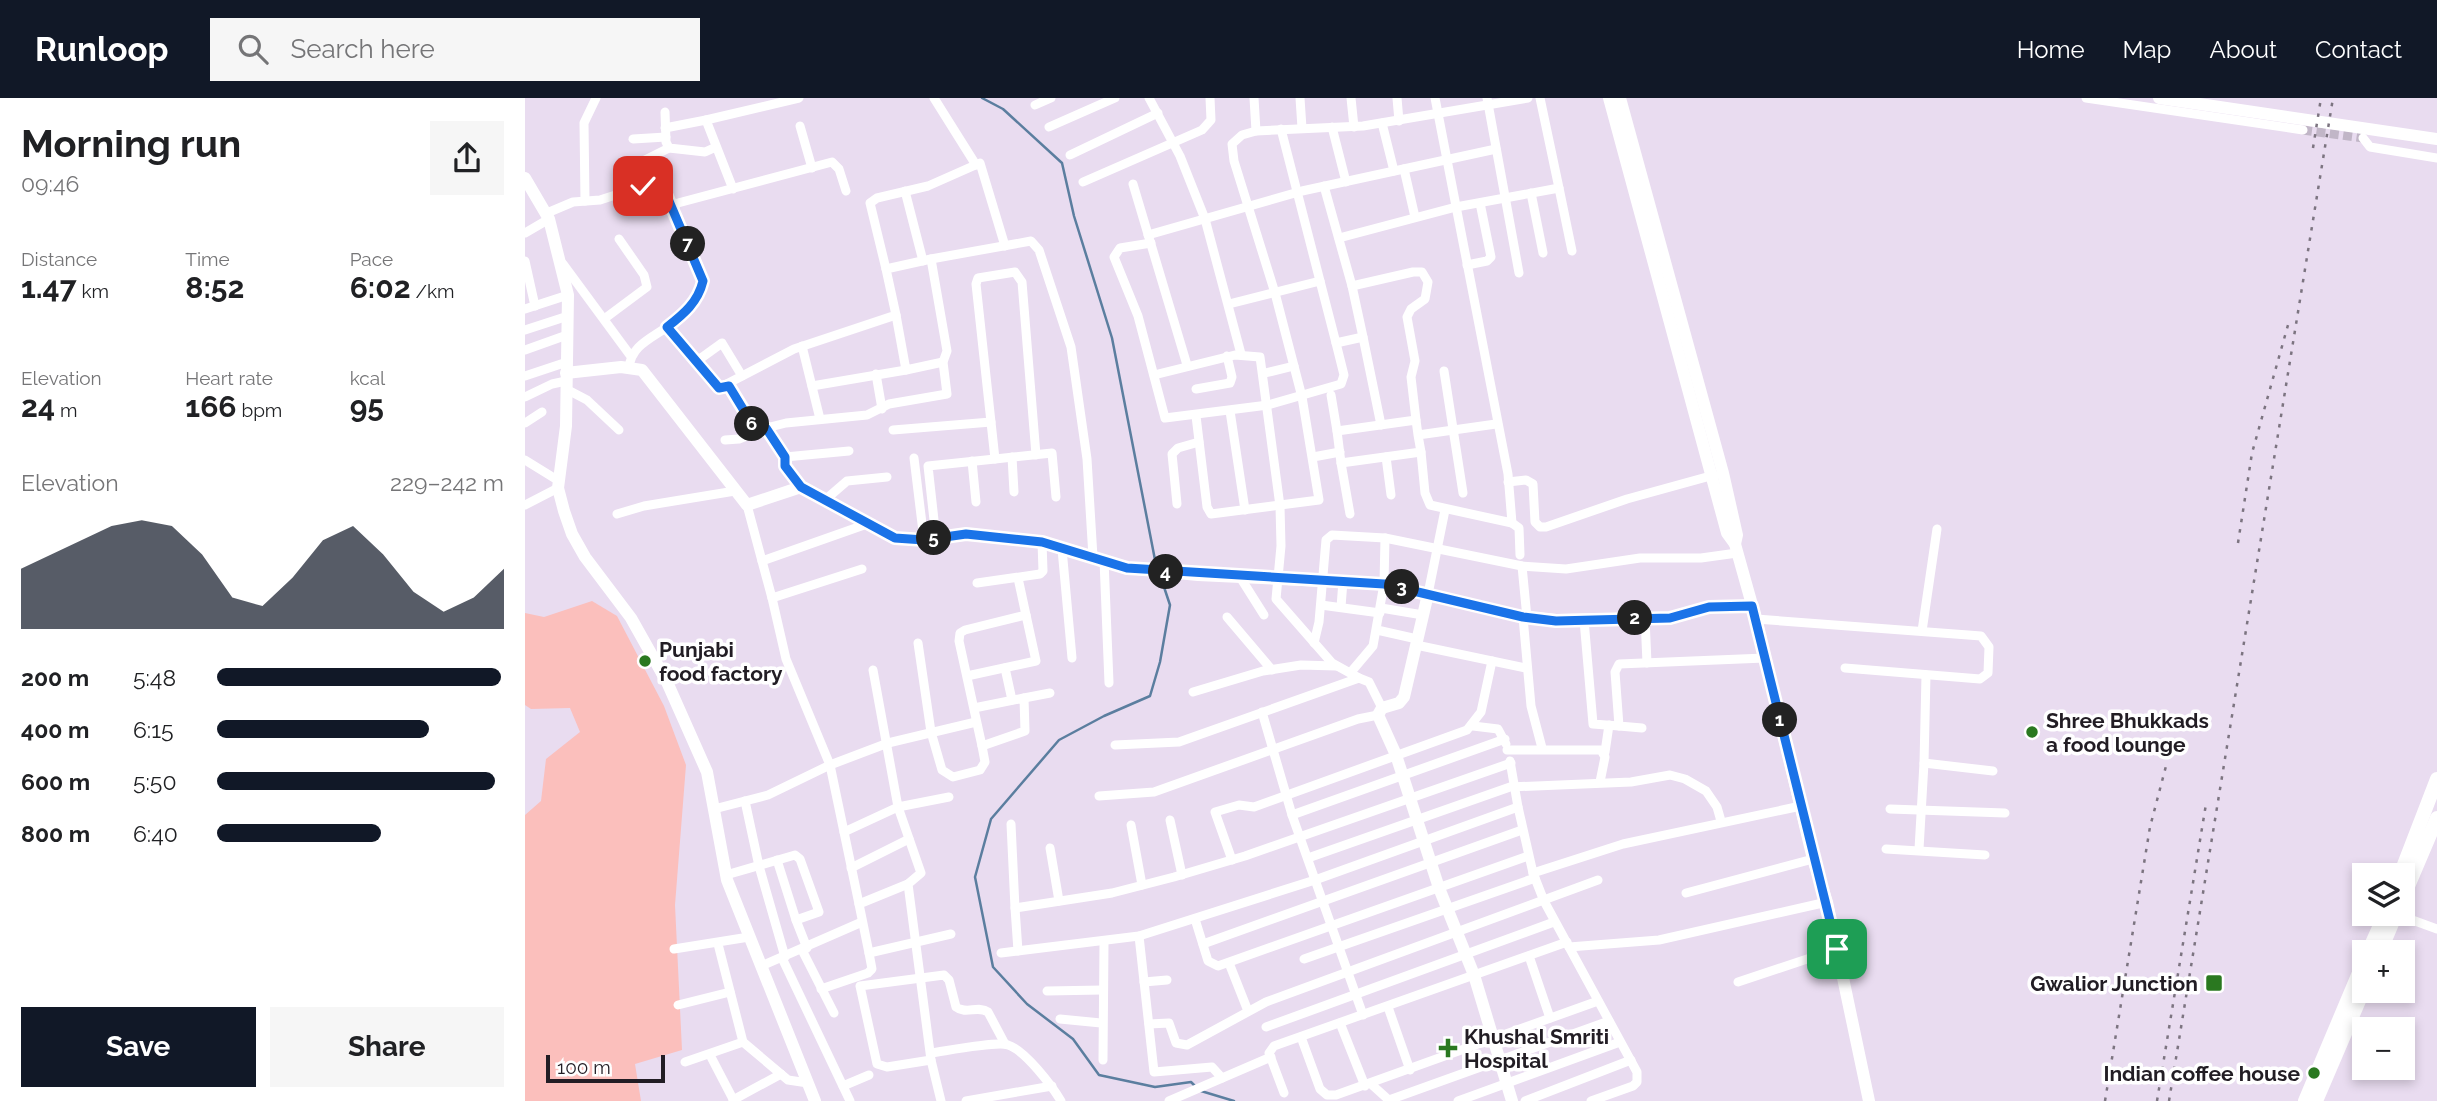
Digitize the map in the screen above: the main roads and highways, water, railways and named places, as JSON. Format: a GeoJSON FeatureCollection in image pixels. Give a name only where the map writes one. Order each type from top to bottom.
{"type":"FeatureCollection","features":[{"type":"Feature","properties":{"kind":"main road"},"geometry":{"type":"LineString","coordinates":[[1609,98],[1718,474]]}},
{"type":"Feature","properties":{"kind":"main road"},"geometry":{"type":"LineString","coordinates":[[1620,98],[1718,474],[1727,533],[1736,548],[1756,619],[1813,859],[1826,902],[1869,1101]]}},
{"type":"Feature","properties":{"kind":"main road"},"geometry":{"type":"LineString","coordinates":[[2159,98],[2437,139]]}},
{"type":"Feature","properties":{"kind":"main road"},"geometry":{"type":"LineString","coordinates":[[525,178],[548,216],[563,264],[568,295],[559,484],[572,534],[631,618],[667,682],[708,772],[726,875],[815,1101]]}},
{"type":"Feature","properties":{"kind":"main road"},"geometry":{"type":"LineString","coordinates":[[566,376],[630,362],[642,370],[747,505],[801,487],[895,538],[930,539],[966,534],[1042,542],[1127,568],[1384,584],[1525,618],[1670,618],[1709,607],[1752,606]]}},
{"type":"Feature","properties":{"kind":"main road"},"geometry":{"type":"LineString","coordinates":[[1428,594],[1404,697],[1399,703],[1380,712],[1439,888],[1474,975],[1512,1101]]}},
{"type":"Feature","properties":{"kind":"main road"},"geometry":{"type":"LineString","coordinates":[[2404,863],[2437,779]]}},
{"type":"Feature","properties":{"kind":"main road"},"geometry":{"type":"LineString","coordinates":[[2415,870],[2437,818]]}},
{"type":"Feature","properties":{"kind":"main road"},"geometry":{"type":"LineString","coordinates":[[2305,1101],[2352,989]]}},
{"type":"Feature","properties":{"kind":"main road"},"geometry":{"type":"LineString","coordinates":[[2316,1101],[2358,1003]]}},
{"type":"Feature","properties":{"kind":"waterway"},"geometry":{"type":"LineString","coordinates":[[982,98],[1003,109],[1062,163],[1074,216],[1112,338],[1156,565]]}},
{"type":"Feature","properties":{"kind":"waterway"},"geometry":{"type":"LineString","coordinates":[[1160,575],[1170,605],[1160,662],[1150,696],[1059,740],[991,819],[975,877],[993,967],[1027,1004],[1073,1039],[1099,1075],[1155,1087],[1191,1082],[1196,1087]]}},
{"type":"Feature","properties":{"kind":"waterway"},"geometry":{"type":"LineString","coordinates":[[1201,1091],[1234,1101]]}},
{"type":"Feature","properties":{"kind":"tunnel"},"geometry":{"type":"LineString","coordinates":[[2303,130],[2363,138]]}},
{"type":"Feature","properties":{"kind":"railway"},"geometry":{"type":"LineString","coordinates":[[2313,148],[2321,98]]}},
{"type":"Feature","properties":{"kind":"railway"},"geometry":{"type":"LineString","coordinates":[[2169,1101],[2333,98]]}},
{"type":"Feature","properties":{"kind":"railway"},"geometry":{"type":"LineString","coordinates":[[2238,543],[2252,453],[2288,325]]}},
{"type":"Feature","properties":{"kind":"railway"},"geometry":{"type":"LineString","coordinates":[[2105,1101],[2150,827],[2166,766]]}},
{"type":"Feature","properties":{"kind":"railway"},"geometry":{"type":"LineString","coordinates":[[2157,1101],[2206,804]]}},
{"type":"Feature","properties":{"kind":"place","name":"Punjabi food factory"},"geometry":{"type":"Point","coordinates":[645,661]}},
{"type":"Feature","properties":{"kind":"place","name":"Shree Bhukkads a food lounge"},"geometry":{"type":"Point","coordinates":[2032,732]}},
{"type":"Feature","properties":{"kind":"place","name":"Gwalior Junction"},"geometry":{"type":"Point","coordinates":[2214,983]}},
{"type":"Feature","properties":{"kind":"place","name":"Khushal Smriti Hospital"},"geometry":{"type":"Point","coordinates":[1448,1048]}},
{"type":"Feature","properties":{"kind":"place","name":"Indian coffee house"},"geometry":{"type":"Point","coordinates":[2314,1073]}}]}
